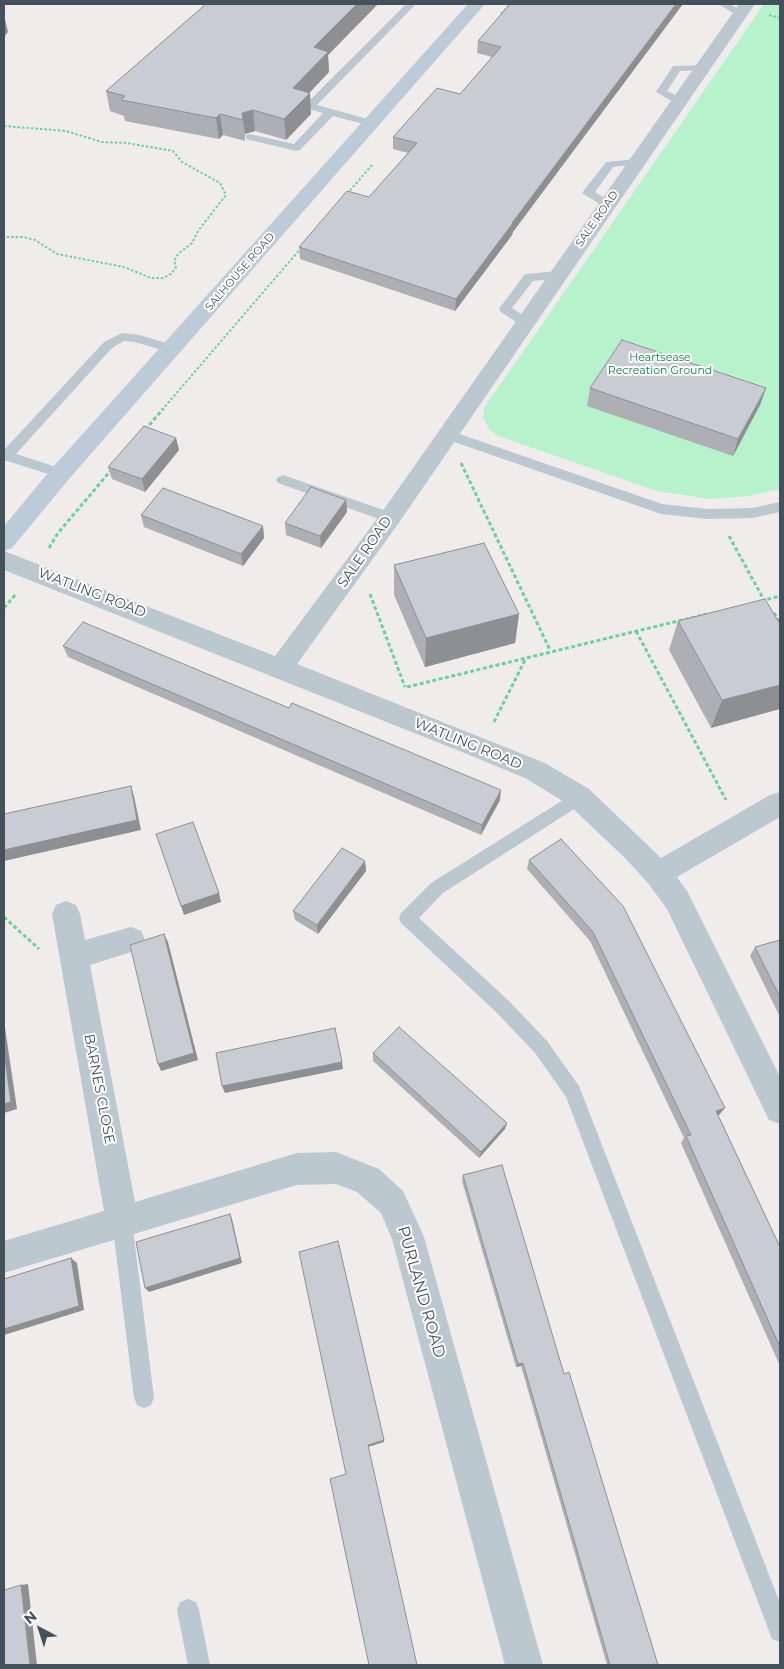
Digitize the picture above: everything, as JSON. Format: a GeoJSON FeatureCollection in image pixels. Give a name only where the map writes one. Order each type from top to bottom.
{"type":"FeatureCollection","features":[{"type":"Feature","properties":{"kind":"street","name":"SALHOUSE ROAD"},"geometry":{"type":"LineString","coordinates":[[4,542],[62,473],[477,4]]}},
{"type":"Feature","properties":{"kind":"street","name":"SALE ROAD"},"geometry":{"type":"LineString","coordinates":[[280,668],[390,518],[703,68],[737,7]]}},
{"type":"Feature","properties":{"kind":"street","name":"WATLING ROAD"},"geometry":{"type":"LineString","coordinates":[[4,560],[481,748],[536,771],[579,797],[635,849],[658,874],[677,900],[780,1108]]}},
{"type":"Feature","properties":{"kind":"street"},"geometry":{"type":"LineString","coordinates":[[658,874],[780,803]]}},
{"type":"Feature","properties":{"kind":"street","name":"BARNES CLOSE"},"geometry":{"type":"LineString","coordinates":[[66,914],[122,1221]]}},
{"type":"Feature","properties":{"kind":"street"},"geometry":{"type":"LineString","coordinates":[[74,956],[131,940]]}},
{"type":"Feature","properties":{"kind":"street","name":"PURLAND ROAD"},"geometry":{"type":"LineString","coordinates":[[4,1257],[297,1169],[336,1168],[368,1180],[392,1202],[408,1237],[524,1665]]}},
{"type":"Feature","properties":{"kind":"lane"},"geometry":{"type":"LineString","coordinates":[[371,123],[310,106],[411,4]]}},
{"type":"Feature","properties":{"kind":"lane"},"geometry":{"type":"LineString","coordinates":[[250,137],[296,148],[330,112]]}},
{"type":"Feature","properties":{"kind":"lane"},"geometry":{"type":"LineString","coordinates":[[62,473],[5,456],[108,345],[122,337],[136,338],[172,349]]}},
{"type":"Feature","properties":{"kind":"lane"},"geometry":{"type":"LineString","coordinates":[[448,435],[661,509],[726,514],[780,507]]}},
{"type":"Feature","properties":{"kind":"lane"},"geometry":{"type":"LineString","coordinates":[[283,480],[390,518]]}},
{"type":"Feature","properties":{"kind":"lane"},"geometry":{"type":"LineString","coordinates":[[579,797],[437,888],[407,918],[503,1007],[541,1047],[573,1092],[780,1631]]}},
{"type":"Feature","properties":{"kind":"lane"},"geometry":{"type":"LineString","coordinates":[[122,1221],[144,1398]]}},
{"type":"Feature","properties":{"kind":"lane"},"geometry":{"type":"LineString","coordinates":[[188,1610],[199,1665]]}},
{"type":"Feature","properties":{"kind":"path"},"geometry":{"type":"LineString","coordinates":[[497,19],[510,4]]}},
{"type":"Feature","properties":{"kind":"path"},"geometry":{"type":"LineString","coordinates":[[4,126],[66,131],[102,142],[127,143],[173,152],[182,162],[220,183],[226,195],[198,231],[192,243],[178,254],[174,261],[176,267],[172,274],[163,278],[151,278],[124,267],[57,254],[35,240],[23,237],[4,237]]}},
{"type":"Feature","properties":{"kind":"path"},"geometry":{"type":"LineString","coordinates":[[342,200],[374,162]]}},
{"type":"Feature","properties":{"kind":"path"},"geometry":{"type":"LineString","coordinates":[[142,435],[303,246]]}},
{"type":"Feature","properties":{"kind":"path"},"geometry":{"type":"LineString","coordinates":[[448,435],[550,650]]}},
{"type":"Feature","properties":{"kind":"path"},"geometry":{"type":"LineString","coordinates":[[4,608],[35,571],[58,533],[116,465]]}},
{"type":"Feature","properties":{"kind":"path"},"geometry":{"type":"LineString","coordinates":[[726,514],[730,542],[764,600],[780,623]]}},
{"type":"Feature","properties":{"kind":"path"},"geometry":{"type":"LineString","coordinates":[[346,580],[367,588],[405,687]]}},
{"type":"Feature","properties":{"kind":"path"},"geometry":{"type":"LineString","coordinates":[[755,602],[780,596]]}},
{"type":"Feature","properties":{"kind":"path"},"geometry":{"type":"LineString","coordinates":[[389,712],[405,687],[526,658],[550,650],[709,613]]}},
{"type":"Feature","properties":{"kind":"path"},"geometry":{"type":"LineString","coordinates":[[636,631],[726,800],[742,825]]}},
{"type":"Feature","properties":{"kind":"path"},"geometry":{"type":"LineString","coordinates":[[481,748],[526,658]]}},
{"type":"Feature","properties":{"kind":"green space","name":"Heartsease Recreation Ground"},"geometry":{"type":"Polygon","coordinates":[[[764,4],[780,4],[780,489],[748,496],[709,499],[657,491],[498,436],[489,429],[483,418],[484,408],[764,4]]]}},
{"type":"Feature","properties":{"kind":"building"},"geometry":{"type":"Polygon","coordinates":[[[206,4],[357,4],[314,47],[328,52],[293,88],[310,93],[284,119],[253,110],[242,113],[243,120],[220,114],[216,118],[121,100],[125,96],[106,91],[206,4]]]}},
{"type":"Feature","properties":{"kind":"building"},"geometry":{"type":"Polygon","coordinates":[[[510,4],[676,4],[456,299],[299,247],[347,191],[369,197],[417,143],[393,137],[437,88],[460,94],[501,47],[478,41],[510,4]]]}},
{"type":"Feature","properties":{"kind":"building"},"geometry":{"type":"Polygon","coordinates":[[[622,340],[766,388],[738,439],[590,388],[622,340]]]}},
{"type":"Feature","properties":{"kind":"building"},"geometry":{"type":"Polygon","coordinates":[[[144,426],[176,438],[142,479],[108,467],[144,426]]]}},
{"type":"Feature","properties":{"kind":"building"},"geometry":{"type":"Polygon","coordinates":[[[311,487],[346,500],[320,536],[285,523],[311,487]]]}},
{"type":"Feature","properties":{"kind":"building"},"geometry":{"type":"Polygon","coordinates":[[[163,488],[263,526],[241,554],[141,515],[163,488]]]}},
{"type":"Feature","properties":{"kind":"building"},"geometry":{"type":"Polygon","coordinates":[[[484,543],[519,614],[426,638],[394,565],[484,543]]]}},
{"type":"Feature","properties":{"kind":"building"},"geometry":{"type":"Polygon","coordinates":[[[765,599],[780,624],[780,685],[722,700],[678,621],[765,599]]]}},
{"type":"Feature","properties":{"kind":"building"},"geometry":{"type":"Polygon","coordinates":[[[83,622],[289,708],[292,703],[501,790],[482,825],[63,646],[83,622]]]}},
{"type":"Feature","properties":{"kind":"building"},"geometry":{"type":"Polygon","coordinates":[[[131,786],[137,820],[4,850],[4,814],[131,786]]]}},
{"type":"Feature","properties":{"kind":"building"},"geometry":{"type":"Polygon","coordinates":[[[193,822],[219,893],[181,906],[156,834],[193,822]]]}},
{"type":"Feature","properties":{"kind":"building"},"geometry":{"type":"Polygon","coordinates":[[[561,839],[623,906],[725,1108],[716,1111],[780,1247],[780,1347],[686,1136],[691,1135],[593,932],[529,860],[561,839]]]}},
{"type":"Feature","properties":{"kind":"building"},"geometry":{"type":"Polygon","coordinates":[[[342,848],[365,861],[317,925],[293,911],[342,848]]]}},
{"type":"Feature","properties":{"kind":"building"},"geometry":{"type":"Polygon","coordinates":[[[164,934],[194,1053],[158,1064],[130,945],[164,934]]]}},
{"type":"Feature","properties":{"kind":"building"},"geometry":{"type":"Polygon","coordinates":[[[780,940],[780,997],[755,947],[780,940]]]}},
{"type":"Feature","properties":{"kind":"building"},"geometry":{"type":"Polygon","coordinates":[[[399,1027],[507,1123],[481,1152],[373,1053],[399,1027]]]}},
{"type":"Feature","properties":{"kind":"building"},"geometry":{"type":"Polygon","coordinates":[[[335,1028],[342,1062],[222,1086],[216,1053],[335,1028]]]}},
{"type":"Feature","properties":{"kind":"building"},"geometry":{"type":"Polygon","coordinates":[[[4,1052],[11,1102],[4,1104],[4,1052]]]}},
{"type":"Feature","properties":{"kind":"building"},"geometry":{"type":"Polygon","coordinates":[[[502,1165],[564,1374],[569,1372],[658,1665],[610,1665],[523,1363],[518,1364],[463,1175],[502,1165]]]}},
{"type":"Feature","properties":{"kind":"building"},"geometry":{"type":"Polygon","coordinates":[[[230,1214],[240,1258],[145,1288],[136,1242],[230,1214]]]}},
{"type":"Feature","properties":{"kind":"building"},"geometry":{"type":"Polygon","coordinates":[[[338,1241],[384,1440],[368,1445],[417,1665],[369,1665],[330,1479],[346,1474],[299,1252],[338,1241]]]}},
{"type":"Feature","properties":{"kind":"building"},"geometry":{"type":"Polygon","coordinates":[[[71,1258],[79,1306],[4,1329],[4,1279],[71,1258]]]}},
{"type":"Feature","properties":{"kind":"building"},"geometry":{"type":"Polygon","coordinates":[[[21,1585],[30,1665],[4,1665],[4,1590],[21,1585]]]}}]}
